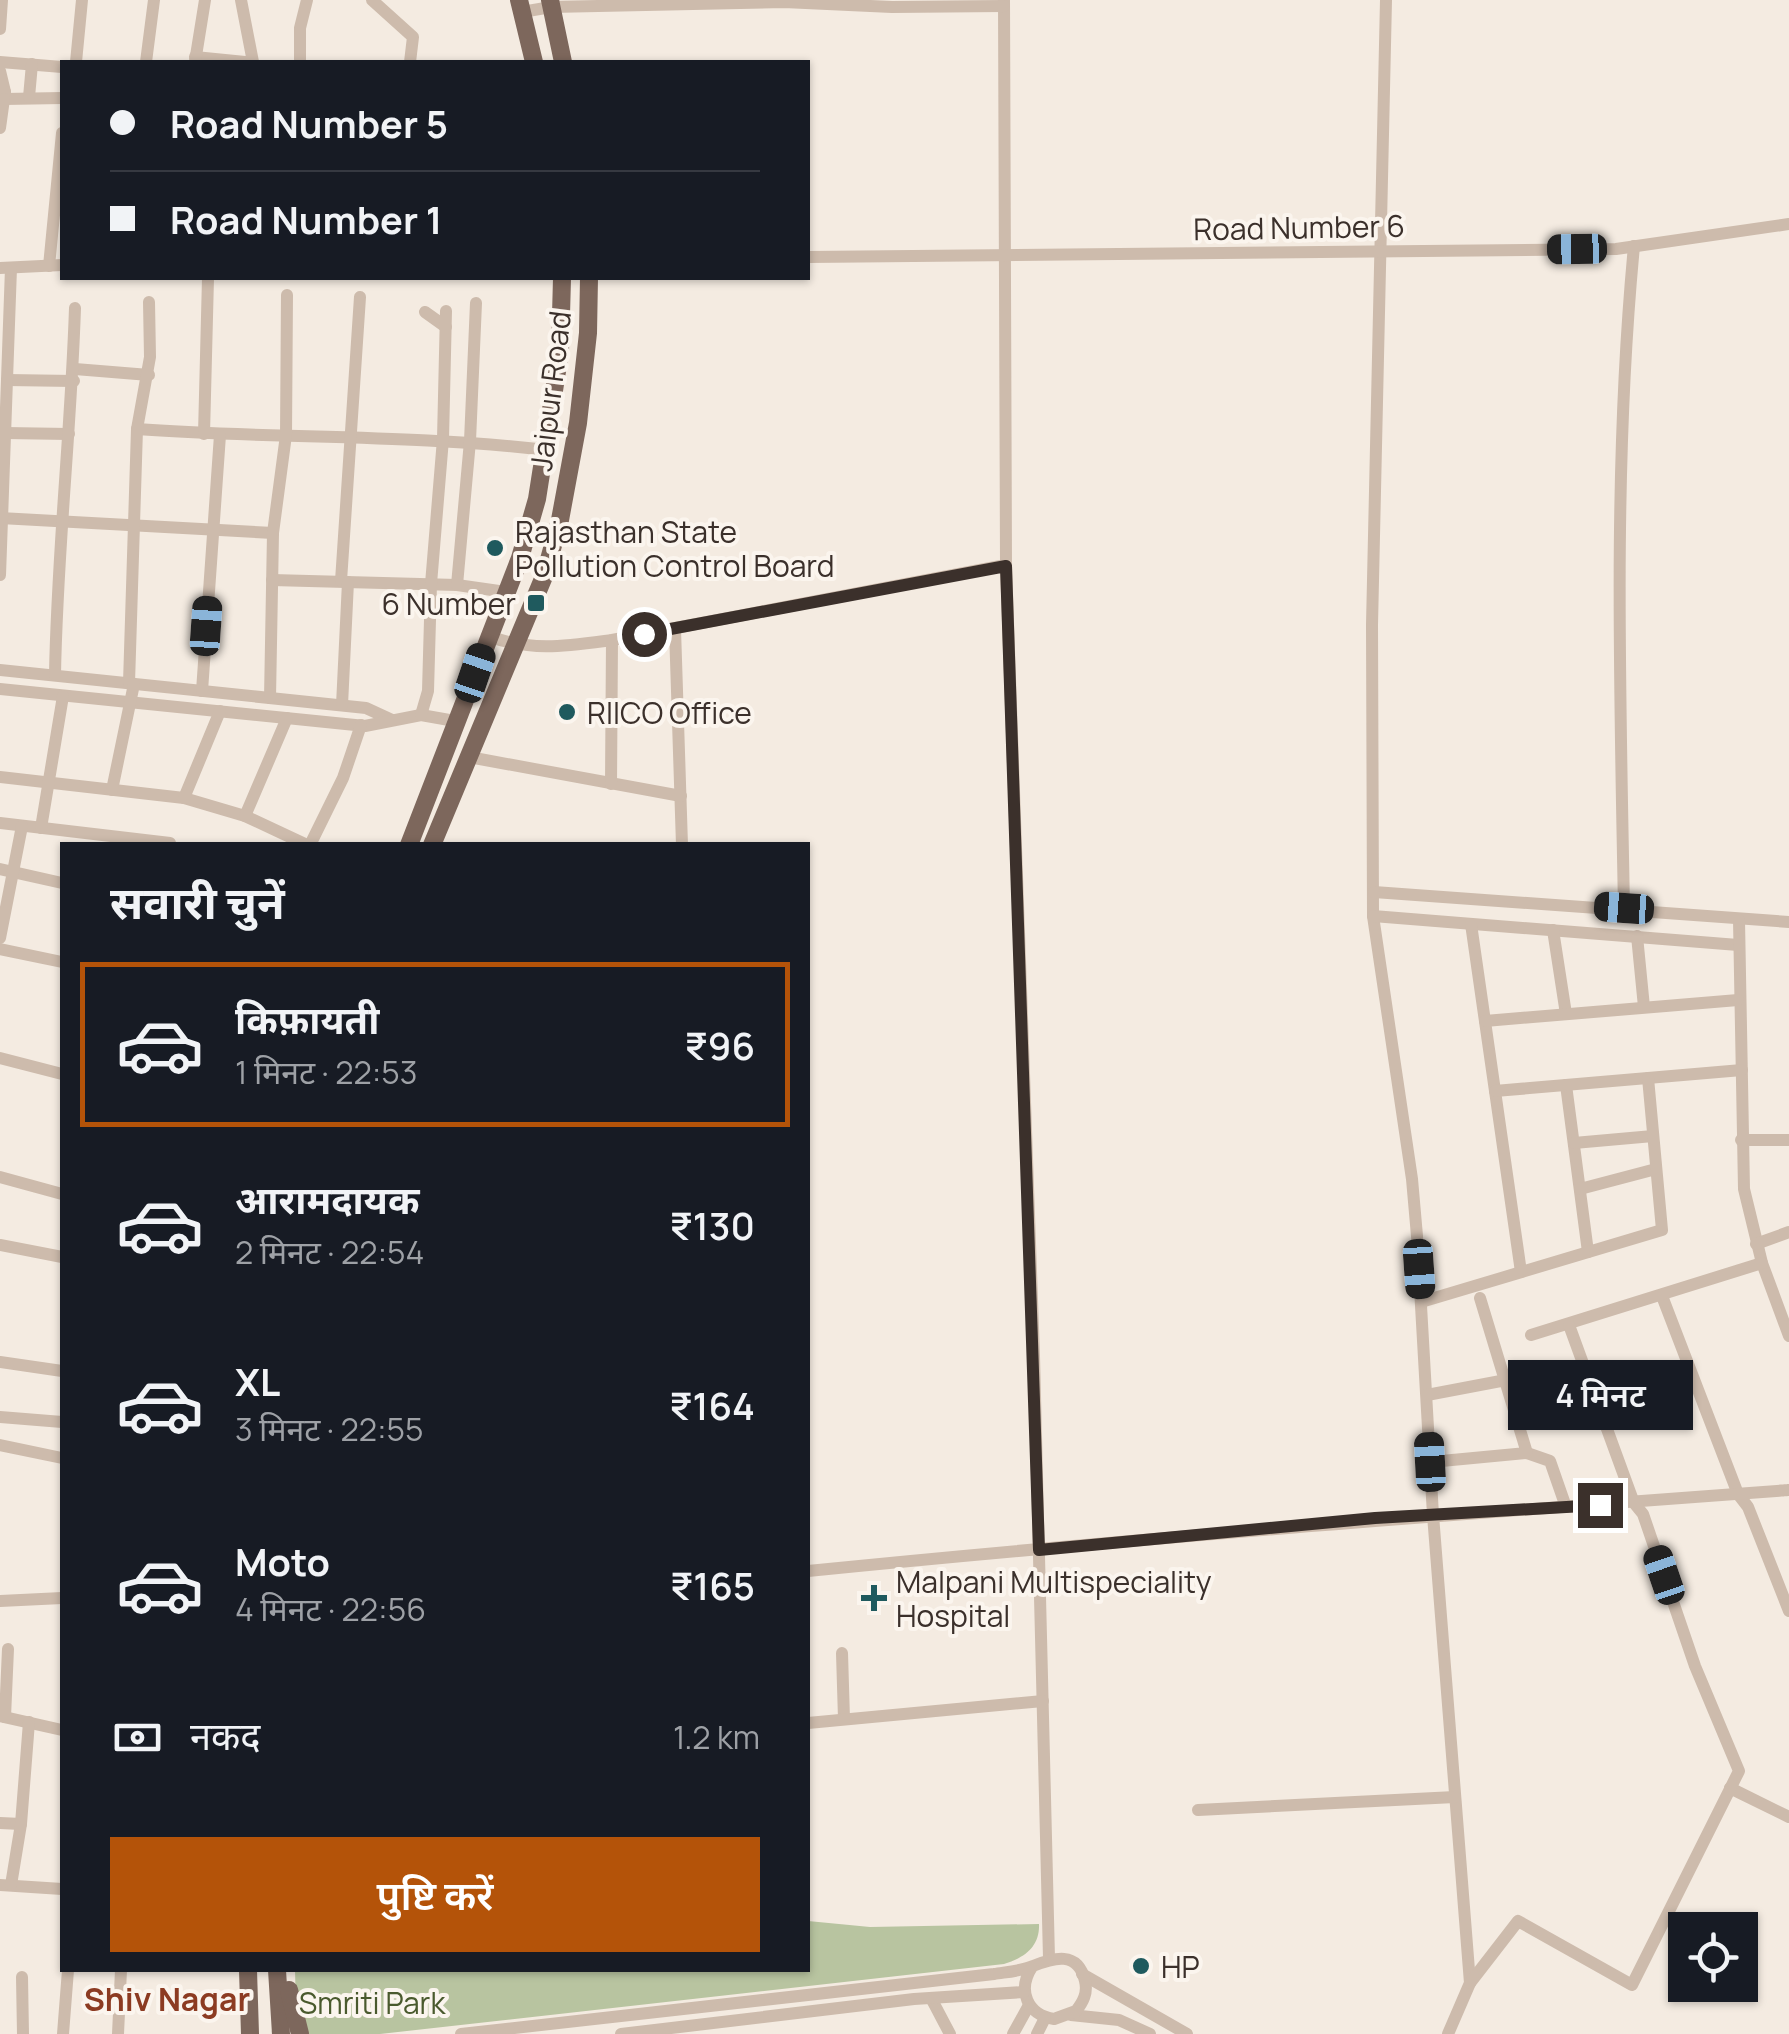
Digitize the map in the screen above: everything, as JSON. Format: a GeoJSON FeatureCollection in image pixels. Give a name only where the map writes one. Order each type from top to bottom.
{"type":"FeatureCollection","features":[{"type":"Feature","properties":{"kind":"main road"},"geometry":{"type":"LineString","coordinates":[[550,3],[563,60]]}},
{"type":"Feature","properties":{"kind":"main road"},"geometry":{"type":"LineString","coordinates":[[520,6],[534,60]]}},
{"type":"Feature","properties":{"kind":"main road"},"geometry":{"type":"LineString","coordinates":[[410,842],[533,514],[547,450],[560,352],[562,280]]}},
{"type":"Feature","properties":{"kind":"main road","name":"Jaipur Road"},"geometry":{"type":"LineString","coordinates":[[433,842],[546,574],[569,474],[584,382],[589,280]]}},
{"type":"Feature","properties":{"kind":"main road"},"geometry":{"type":"LineString","coordinates":[[244,1972],[247,2034]]}},
{"type":"Feature","properties":{"kind":"main road"},"geometry":{"type":"LineString","coordinates":[[278,1975],[281,2034]]}},
{"type":"Feature","properties":{"kind":"main road"},"geometry":{"type":"LineString","coordinates":[[278,1975],[288,1986],[300,2034]]}},
{"type":"Feature","properties":{"kind":"street"},"geometry":{"type":"LineString","coordinates":[[0,29],[2,0]]}},
{"type":"Feature","properties":{"kind":"street"},"geometry":{"type":"LineString","coordinates":[[76,60],[82,0]]}},
{"type":"Feature","properties":{"kind":"street"},"geometry":{"type":"LineString","coordinates":[[146,60],[154,0]]}},
{"type":"Feature","properties":{"kind":"street"},"geometry":{"type":"LineString","coordinates":[[195,60],[205,0]]}},
{"type":"Feature","properties":{"kind":"street"},"geometry":{"type":"LineString","coordinates":[[242,0],[254,60]]}},
{"type":"Feature","properties":{"kind":"street"},"geometry":{"type":"LineString","coordinates":[[298,0],[300,60]]}},
{"type":"Feature","properties":{"kind":"street"},"geometry":{"type":"LineString","coordinates":[[300,28],[307,0]]}},
{"type":"Feature","properties":{"kind":"street"},"geometry":{"type":"LineString","coordinates":[[372,0],[413,38],[410,60]]}},
{"type":"Feature","properties":{"kind":"street"},"geometry":{"type":"LineString","coordinates":[[1386,0],[1372,625],[1374,916],[1412,1179],[1433,1516],[1470,1983]]}},
{"type":"Feature","properties":{"kind":"street"},"geometry":{"type":"LineString","coordinates":[[520,6],[1004,3],[1006,566],[1049,1958]]}},
{"type":"Feature","properties":{"kind":"street"},"geometry":{"type":"LineString","coordinates":[[0,62],[60,67]]}},
{"type":"Feature","properties":{"kind":"street"},"geometry":{"type":"LineString","coordinates":[[29,97],[32,64]]}},
{"type":"Feature","properties":{"kind":"street"},"geometry":{"type":"LineString","coordinates":[[0,70],[0,128]]}},
{"type":"Feature","properties":{"kind":"street"},"geometry":{"type":"LineString","coordinates":[[3,94],[60,98]]}},
{"type":"Feature","properties":{"kind":"street"},"geometry":{"type":"LineString","coordinates":[[0,575],[7,380],[6,268],[56,266],[60,177]]}},
{"type":"Feature","properties":{"kind":"street","name":"Road Number 6"},"geometry":{"type":"LineString","coordinates":[[810,257],[1634,246],[1789,224]]}},
{"type":"Feature","properties":{"kind":"street"},"geometry":{"type":"LineString","coordinates":[[1624,908],[1620,494],[1634,246]]}},
{"type":"Feature","properties":{"kind":"street"},"geometry":{"type":"LineString","coordinates":[[204,434],[208,280]]}},
{"type":"Feature","properties":{"kind":"street"},"geometry":{"type":"LineString","coordinates":[[271,716],[273,533],[286,435],[286,295]]}},
{"type":"Feature","properties":{"kind":"street"},"geometry":{"type":"LineString","coordinates":[[342,706],[350,438],[360,297]]}},
{"type":"Feature","properties":{"kind":"street"},"geometry":{"type":"LineString","coordinates":[[112,790],[130,702],[136,429],[148,375],[149,302]]}},
{"type":"Feature","properties":{"kind":"street"},"geometry":{"type":"LineString","coordinates":[[457,585],[470,441],[476,303]]}},
{"type":"Feature","properties":{"kind":"street"},"geometry":{"type":"LineString","coordinates":[[54,676],[75,308]]}},
{"type":"Feature","properties":{"kind":"street"},"geometry":{"type":"LineString","coordinates":[[422,715],[428,691],[446,311]]}},
{"type":"Feature","properties":{"kind":"street"},"geometry":{"type":"LineString","coordinates":[[426,312],[446,327]]}},
{"type":"Feature","properties":{"kind":"street"},"geometry":{"type":"LineString","coordinates":[[7,380],[148,375]]}},
{"type":"Feature","properties":{"kind":"street"},"geometry":{"type":"LineString","coordinates":[[136,429],[220,435],[442,439],[547,450]]}},
{"type":"Feature","properties":{"kind":"street"},"geometry":{"type":"LineString","coordinates":[[5,434],[68,434]]}},
{"type":"Feature","properties":{"kind":"street"},"geometry":{"type":"LineString","coordinates":[[202,691],[220,435]]}},
{"type":"Feature","properties":{"kind":"street"},"geometry":{"type":"LineString","coordinates":[[1,518],[273,533]]}},
{"type":"Feature","properties":{"kind":"street"},"geometry":{"type":"LineString","coordinates":[[488,636],[516,646],[554,647],[612,640],[1006,566]]}},
{"type":"Feature","properties":{"kind":"street"},"geometry":{"type":"LineString","coordinates":[[272,580],[457,585],[506,592]]}},
{"type":"Feature","properties":{"kind":"street"},"geometry":{"type":"LineString","coordinates":[[675,629],[682,842]]}},
{"type":"Feature","properties":{"kind":"street"},"geometry":{"type":"LineString","coordinates":[[610,784],[612,640]]}},
{"type":"Feature","properties":{"kind":"street"},"geometry":{"type":"LineString","coordinates":[[0,670],[366,708],[392,720]]}},
{"type":"Feature","properties":{"kind":"street"},"geometry":{"type":"LineString","coordinates":[[0,689],[361,725],[422,715],[455,721]]}},
{"type":"Feature","properties":{"kind":"street"},"geometry":{"type":"LineString","coordinates":[[41,828],[64,696]]}},
{"type":"Feature","properties":{"kind":"street"},"geometry":{"type":"LineString","coordinates":[[184,798],[220,711]]}},
{"type":"Feature","properties":{"kind":"street"},"geometry":{"type":"LineString","coordinates":[[245,816],[287,718]]}},
{"type":"Feature","properties":{"kind":"street"},"geometry":{"type":"LineString","coordinates":[[311,842],[343,778],[361,725]]}},
{"type":"Feature","properties":{"kind":"street"},"geometry":{"type":"LineString","coordinates":[[470,758],[681,796]]}},
{"type":"Feature","properties":{"kind":"street"},"geometry":{"type":"LineString","coordinates":[[401,842],[431,770],[440,767]]}},
{"type":"Feature","properties":{"kind":"street"},"geometry":{"type":"LineString","coordinates":[[0,776],[184,798],[245,816],[275,838]]}},
{"type":"Feature","properties":{"kind":"street"},"geometry":{"type":"LineString","coordinates":[[0,823],[161,842]]}},
{"type":"Feature","properties":{"kind":"street"},"geometry":{"type":"LineString","coordinates":[[0,938],[7,871],[22,826]]}},
{"type":"Feature","properties":{"kind":"street"},"geometry":{"type":"LineString","coordinates":[[7,871],[60,883]]}},
{"type":"Feature","properties":{"kind":"street"},"geometry":{"type":"LineString","coordinates":[[1374,892],[1789,922]]}},
{"type":"Feature","properties":{"kind":"street"},"geometry":{"type":"LineString","coordinates":[[1374,916],[1738,945]]}},
{"type":"Feature","properties":{"kind":"street"},"geometry":{"type":"LineString","coordinates":[[1738,920],[1744,1189],[1756,1244],[1789,1336]]}},
{"type":"Feature","properties":{"kind":"street"},"geometry":{"type":"LineString","coordinates":[[1471,924],[1521,1272]]}},
{"type":"Feature","properties":{"kind":"street"},"geometry":{"type":"LineString","coordinates":[[1553,930],[1566,1014]]}},
{"type":"Feature","properties":{"kind":"street"},"geometry":{"type":"LineString","coordinates":[[1637,936],[1644,1007]]}},
{"type":"Feature","properties":{"kind":"street"},"geometry":{"type":"LineString","coordinates":[[0,948],[60,962]]}},
{"type":"Feature","properties":{"kind":"street"},"geometry":{"type":"LineString","coordinates":[[1485,1021],[1738,1000]]}},
{"type":"Feature","properties":{"kind":"street"},"geometry":{"type":"LineString","coordinates":[[0,1058],[60,1073]]}},
{"type":"Feature","properties":{"kind":"street"},"geometry":{"type":"LineString","coordinates":[[1495,1091],[1742,1070]]}},
{"type":"Feature","properties":{"kind":"street"},"geometry":{"type":"LineString","coordinates":[[1421,1302],[1662,1230],[1648,1078]]}},
{"type":"Feature","properties":{"kind":"street"},"geometry":{"type":"LineString","coordinates":[[1566,1084],[1588,1252]]}},
{"type":"Feature","properties":{"kind":"street"},"geometry":{"type":"LineString","coordinates":[[1574,1143],[1653,1136]]}},
{"type":"Feature","properties":{"kind":"street"},"geometry":{"type":"LineString","coordinates":[[1741,1140],[1789,1140]]}},
{"type":"Feature","properties":{"kind":"street"},"geometry":{"type":"LineString","coordinates":[[1580,1190],[1656,1170]]}},
{"type":"Feature","properties":{"kind":"street"},"geometry":{"type":"LineString","coordinates":[[0,1177],[60,1193]]}},
{"type":"Feature","properties":{"kind":"street"},"geometry":{"type":"LineString","coordinates":[[1756,1244],[1789,1232]]}},
{"type":"Feature","properties":{"kind":"street"},"geometry":{"type":"LineString","coordinates":[[0,1245],[60,1257]]}},
{"type":"Feature","properties":{"kind":"street"},"geometry":{"type":"LineString","coordinates":[[1531,1335],[1762,1263]]}},
{"type":"Feature","properties":{"kind":"street"},"geometry":{"type":"LineString","coordinates":[[1662,1296],[1738,1494],[1748,1506],[1789,1611]]}},
{"type":"Feature","properties":{"kind":"street"},"geometry":{"type":"LineString","coordinates":[[1480,1298],[1527,1453]]}},
{"type":"Feature","properties":{"kind":"street"},"geometry":{"type":"LineString","coordinates":[[1448,2034],[1470,1983],[1518,1920],[1632,1984],[1738,1771],[1569,1324]]}},
{"type":"Feature","properties":{"kind":"street"},"geometry":{"type":"LineString","coordinates":[[0,1362],[60,1371]]}},
{"type":"Feature","properties":{"kind":"street"},"geometry":{"type":"LineString","coordinates":[[1427,1394],[1506,1380]]}},
{"type":"Feature","properties":{"kind":"street"},"geometry":{"type":"LineString","coordinates":[[0,1417],[60,1422]]}},
{"type":"Feature","properties":{"kind":"street"},"geometry":{"type":"LineString","coordinates":[[0,1444],[60,1458]]}},
{"type":"Feature","properties":{"kind":"street"},"geometry":{"type":"LineString","coordinates":[[1430,1462],[1527,1453],[1550,1461],[1566,1507]]}},
{"type":"Feature","properties":{"kind":"street"},"geometry":{"type":"LineString","coordinates":[[810,1571],[1433,1516],[1789,1490]]}},
{"type":"Feature","properties":{"kind":"street"},"geometry":{"type":"LineString","coordinates":[[0,1601],[60,1598]]}},
{"type":"Feature","properties":{"kind":"street"},"geometry":{"type":"LineString","coordinates":[[8,1648],[2,1716],[60,1730]]}},
{"type":"Feature","properties":{"kind":"street"},"geometry":{"type":"LineString","coordinates":[[842,1654],[844,1720]]}},
{"type":"Feature","properties":{"kind":"street"},"geometry":{"type":"LineString","coordinates":[[810,1723],[1043,1700]]}},
{"type":"Feature","properties":{"kind":"street"},"geometry":{"type":"LineString","coordinates":[[30,1722],[22,1824],[6,1885],[60,1889]]}},
{"type":"Feature","properties":{"kind":"street"},"geometry":{"type":"LineString","coordinates":[[1730,1788],[1789,1817]]}},
{"type":"Feature","properties":{"kind":"street"},"geometry":{"type":"LineString","coordinates":[[1198,1810],[1455,1797]]}},
{"type":"Feature","properties":{"kind":"street"},"geometry":{"type":"LineString","coordinates":[[0,1822],[22,1824]]}},
{"type":"Feature","properties":{"kind":"street"},"geometry":{"type":"LineString","coordinates":[[460,2034],[1032,1968],[1049,1958],[1068,1960],[1082,1974],[1187,2034]]}},
{"type":"Feature","properties":{"kind":"street"},"geometry":{"type":"LineString","coordinates":[[1013,2034],[1032,1968]]}},
{"type":"Feature","properties":{"kind":"street"},"geometry":{"type":"LineString","coordinates":[[63,2034],[68,1972]]}},
{"type":"Feature","properties":{"kind":"street"},"geometry":{"type":"LineString","coordinates":[[118,2034],[122,1972]]}},
{"type":"Feature","properties":{"kind":"street"},"geometry":{"type":"LineString","coordinates":[[1071,2015],[1086,1994],[1082,1974]]}},
{"type":"Feature","properties":{"kind":"street"},"geometry":{"type":"LineString","coordinates":[[22,1977],[24,2034]]}},
{"type":"Feature","properties":{"kind":"street"},"geometry":{"type":"LineString","coordinates":[[931,1998],[950,2034]]}},
{"type":"Feature","properties":{"kind":"street"},"geometry":{"type":"LineString","coordinates":[[621,2034],[728,2028],[931,1998],[1026,1999],[1045,2018]]}},
{"type":"Feature","properties":{"kind":"street"},"geometry":{"type":"LineString","coordinates":[[726,2004],[728,2028]]}},
{"type":"Feature","properties":{"kind":"street"},"geometry":{"type":"LineString","coordinates":[[1045,2018],[1071,2015],[1119,2020],[1150,2034]]}},
{"type":"Feature","properties":{"kind":"street"},"geometry":{"type":"LineString","coordinates":[[1037,2034],[1045,2018]]}},
{"type":"Feature","properties":{"kind":"green space","name":"Smriti Park"},"geometry":{"type":"Polygon","coordinates":[[[810,1921],[870,1927],[1039,1924],[1037,1939],[1029,1950],[1004,1964],[380,2034],[304,2034],[296,2010],[295,1972],[810,1972],[810,1921]]]}},
{"type":"Feature","properties":{"kind":"place","name":"Rajasthan State Pollution Control Board"},"geometry":{"type":"Point","coordinates":[495,548]}},
{"type":"Feature","properties":{"kind":"place","name":"6 Number"},"geometry":{"type":"Point","coordinates":[536,603]}},
{"type":"Feature","properties":{"kind":"place","name":"RIICO Office"},"geometry":{"type":"Point","coordinates":[567,712]}},
{"type":"Feature","properties":{"kind":"place","name":"Malpani Multispeciality Hospital"},"geometry":{"type":"Point","coordinates":[874,1598]}},
{"type":"Feature","properties":{"kind":"place","name":"HP"},"geometry":{"type":"Point","coordinates":[1141,1966]}},
{"type":"Feature","properties":{"kind":"district","name":"Shiv Nagar"},"geometry":{"type":"Point","coordinates":[167,1999]}},
{"type":"Feature","properties":{"kind":"route"},"geometry":{"type":"LineString","coordinates":[[644,634],[1006,566],[1039,1550],[1375,1518],[1600,1505]]}}]}
